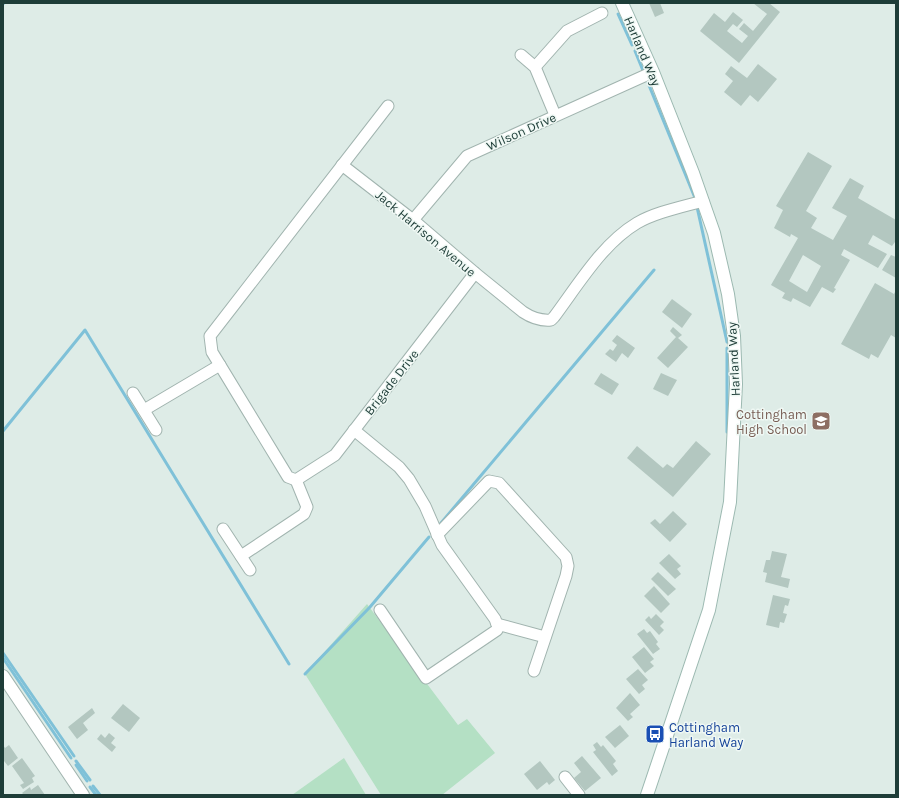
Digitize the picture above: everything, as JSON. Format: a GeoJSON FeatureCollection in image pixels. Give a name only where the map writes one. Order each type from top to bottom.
{"type":"FeatureCollection","features":[{"type":"Feature","properties":{"kind":"main road","name":"Harland Way"},"geometry":{"type":"LineString","coordinates":[[622,3],[653,72],[714,233],[728,294],[734,336],[736,384],[730,502],[709,610],[647,795]]}},
{"type":"Feature","properties":{"kind":"main road"},"geometry":{"type":"LineString","coordinates":[[3,676],[83,795]]}},
{"type":"Feature","properties":{"kind":"street"},"geometry":{"type":"LineString","coordinates":[[535,67],[567,31],[602,13]]}},
{"type":"Feature","properties":{"kind":"street"},"geometry":{"type":"LineString","coordinates":[[521,55],[535,67],[555,116]]}},
{"type":"Feature","properties":{"kind":"street","name":"Wilson Drive"},"geometry":{"type":"LineString","coordinates":[[413,220],[467,156],[653,72]]}},
{"type":"Feature","properties":{"kind":"street"},"geometry":{"type":"LineString","coordinates":[[241,556],[304,514],[307,507],[296,480],[288,477],[212,352],[210,336],[388,106]]}},
{"type":"Feature","properties":{"kind":"street","name":"Jack Harrison Avenue"},"geometry":{"type":"LineString","coordinates":[[342,165],[413,220],[475,273],[531,317],[544,321],[551,320],[600,257],[629,229],[645,219],[703,201]]}},
{"type":"Feature","properties":{"kind":"street","name":"Brigade Drive"},"geometry":{"type":"LineString","coordinates":[[296,480],[335,455],[475,273]]}},
{"type":"Feature","properties":{"kind":"street"},"geometry":{"type":"LineString","coordinates":[[144,410],[220,365]]}},
{"type":"Feature","properties":{"kind":"street"},"geometry":{"type":"LineString","coordinates":[[133,393],[156,430]]}},
{"type":"Feature","properties":{"kind":"street"},"geometry":{"type":"LineString","coordinates":[[354,430],[399,467],[409,479],[425,506],[437,535],[497,624],[497,630],[426,678],[380,610]]}},
{"type":"Feature","properties":{"kind":"street"},"geometry":{"type":"LineString","coordinates":[[437,535],[489,481],[499,483],[566,557],[568,566],[566,576],[534,671]]}},
{"type":"Feature","properties":{"kind":"street"},"geometry":{"type":"LineString","coordinates":[[223,529],[250,570]]}},
{"type":"Feature","properties":{"kind":"street"},"geometry":{"type":"LineString","coordinates":[[497,624],[545,637]]}},
{"type":"Feature","properties":{"kind":"street"},"geometry":{"type":"LineString","coordinates":[[565,777],[579,795]]}},
{"type":"Feature","properties":{"kind":"green space"},"geometry":{"type":"Polygon","coordinates":[[[367,604],[458,725],[467,719],[495,753],[442,795],[381,795],[305,674],[367,604]]]}},
{"type":"Feature","properties":{"kind":"green space"},"geometry":{"type":"Polygon","coordinates":[[[344,758],[366,795],[292,795],[344,758]]]}},
{"type":"Feature","properties":{"kind":"building"},"geometry":{"type":"Polygon","coordinates":[[[649,3],[660,3],[664,13],[655,17],[649,3]]]}},
{"type":"Feature","properties":{"kind":"building"},"geometry":{"type":"Polygon","coordinates":[[[753,3],[769,3],[780,12],[739,63],[700,31],[714,13],[725,22],[733,12],[743,20],[737,27],[733,24],[727,31],[742,43],[748,36],[739,29],[744,23],[753,31],[767,14],[753,3]]]}},
{"type":"Feature","properties":{"kind":"building"},"geometry":{"type":"Polygon","coordinates":[[[758,64],[777,79],[758,102],[750,95],[741,106],[724,92],[733,81],[725,74],[731,66],[747,78],[758,64]]]}},
{"type":"Feature","properties":{"kind":"building"},"geometry":{"type":"Polygon","coordinates":[[[808,152],[832,166],[806,211],[817,218],[811,228],[833,240],[847,216],[832,208],[850,178],[864,186],[858,198],[896,220],[896,243],[895,242],[892,246],[873,235],[868,244],[887,254],[878,268],[844,249],[841,255],[850,260],[834,288],[836,289],[833,293],[822,287],[810,307],[793,298],[791,302],[782,298],[785,293],[771,285],[798,238],[791,234],[790,237],[774,228],[783,210],[776,206],[808,152]],[[803,255],[789,281],[807,292],[821,266],[803,255]]]}},
{"type":"Feature","properties":{"kind":"building"},"geometry":{"type":"Polygon","coordinates":[[[891,255],[896,257],[896,278],[882,270],[891,255]]]}},
{"type":"Feature","properties":{"kind":"building"},"geometry":{"type":"Polygon","coordinates":[[[875,283],[894,294],[896,290],[896,338],[891,335],[878,358],[871,354],[869,359],[841,344],[875,283]]]}},
{"type":"Feature","properties":{"kind":"building"},"geometry":{"type":"Polygon","coordinates":[[[672,299],[692,314],[682,328],[662,312],[672,299]]]}},
{"type":"Feature","properties":{"kind":"building"},"geometry":{"type":"Polygon","coordinates":[[[673,327],[682,335],[678,338],[688,347],[668,368],[657,358],[676,337],[670,331],[673,327]]]}},
{"type":"Feature","properties":{"kind":"building"},"geometry":{"type":"Polygon","coordinates":[[[617,335],[635,348],[628,358],[622,353],[616,362],[605,354],[610,349],[613,351],[617,345],[612,341],[617,335]]]}},
{"type":"Feature","properties":{"kind":"building"},"geometry":{"type":"Polygon","coordinates":[[[601,373],[619,384],[612,395],[594,384],[601,373]]]}},
{"type":"Feature","properties":{"kind":"building"},"geometry":{"type":"Polygon","coordinates":[[[661,373],[677,380],[668,396],[653,389],[661,373]]]}},
{"type":"Feature","properties":{"kind":"building"},"geometry":{"type":"Polygon","coordinates":[[[696,441],[711,454],[673,497],[627,458],[637,446],[663,468],[667,464],[673,468],[696,441]]]}},
{"type":"Feature","properties":{"kind":"building"},"geometry":{"type":"Polygon","coordinates":[[[673,511],[687,524],[670,542],[650,523],[655,519],[660,524],[673,511]]]}},
{"type":"Feature","properties":{"kind":"building"},"geometry":{"type":"Polygon","coordinates":[[[772,551],[787,554],[781,577],[790,579],[788,588],[765,582],[767,573],[763,572],[766,560],[770,560],[772,551]]]}},
{"type":"Feature","properties":{"kind":"building"},"geometry":{"type":"Polygon","coordinates":[[[669,554],[681,566],[677,569],[681,574],[675,579],[659,563],[669,554]]]}},
{"type":"Feature","properties":{"kind":"building"},"geometry":{"type":"Polygon","coordinates":[[[658,572],[676,589],[668,596],[651,579],[658,572]]]}},
{"type":"Feature","properties":{"kind":"building"},"geometry":{"type":"Polygon","coordinates":[[[654,586],[670,604],[661,613],[644,596],[654,586]]]}},
{"type":"Feature","properties":{"kind":"building"},"geometry":{"type":"Polygon","coordinates":[[[773,595],[790,599],[788,606],[785,605],[783,613],[787,614],[784,623],[780,622],[779,628],[766,625],[773,595]]]}},
{"type":"Feature","properties":{"kind":"building"},"geometry":{"type":"Polygon","coordinates":[[[656,614],[664,622],[660,626],[664,630],[659,635],[645,620],[649,616],[651,619],[656,614]]]}},
{"type":"Feature","properties":{"kind":"building"},"geometry":{"type":"Polygon","coordinates":[[[644,629],[647,633],[650,631],[658,642],[656,644],[660,649],[653,654],[637,634],[644,629]]]}},
{"type":"Feature","properties":{"kind":"building"},"geometry":{"type":"Polygon","coordinates":[[[644,647],[654,659],[650,662],[654,666],[645,673],[632,657],[644,647]]]}},
{"type":"Feature","properties":{"kind":"building"},"geometry":{"type":"Polygon","coordinates":[[[638,669],[648,680],[642,685],[645,689],[639,694],[626,679],[638,669]]]}},
{"type":"Feature","properties":{"kind":"building"},"geometry":{"type":"Polygon","coordinates":[[[630,693],[640,705],[630,714],[633,717],[628,721],[616,708],[630,693]]]}},
{"type":"Feature","properties":{"kind":"building"},"geometry":{"type":"Polygon","coordinates":[[[123,704],[140,718],[129,732],[111,718],[123,704]]]}},
{"type":"Feature","properties":{"kind":"building"},"geometry":{"type":"Polygon","coordinates":[[[92,708],[95,713],[83,723],[88,730],[77,739],[68,727],[92,708]]]}},
{"type":"Feature","properties":{"kind":"building"},"geometry":{"type":"Polygon","coordinates":[[[620,725],[629,736],[615,748],[605,737],[620,725]]]}},
{"type":"Feature","properties":{"kind":"building"},"geometry":{"type":"Polygon","coordinates":[[[109,733],[115,738],[111,743],[116,747],[112,752],[97,739],[101,734],[105,738],[109,733]]]}},
{"type":"Feature","properties":{"kind":"building"},"geometry":{"type":"Polygon","coordinates":[[[597,742],[601,747],[603,745],[616,761],[613,764],[618,771],[612,776],[593,752],[596,750],[593,745],[597,742]]]}},
{"type":"Feature","properties":{"kind":"building"},"geometry":{"type":"Polygon","coordinates":[[[3,745],[5,748],[9,745],[18,758],[8,766],[4,761],[3,762],[3,745]]]}},
{"type":"Feature","properties":{"kind":"building"},"geometry":{"type":"Polygon","coordinates":[[[582,756],[601,778],[585,791],[574,778],[581,772],[574,763],[582,756]]]}},
{"type":"Feature","properties":{"kind":"building"},"geometry":{"type":"Polygon","coordinates":[[[22,758],[35,776],[32,778],[34,782],[23,789],[20,785],[24,783],[12,766],[22,758]]]}},
{"type":"Feature","properties":{"kind":"building"},"geometry":{"type":"Polygon","coordinates":[[[540,761],[555,780],[549,785],[547,782],[537,790],[524,774],[540,761]]]}},
{"type":"Feature","properties":{"kind":"building"},"geometry":{"type":"Polygon","coordinates":[[[38,785],[45,795],[24,795],[22,793],[30,787],[31,790],[38,785]]]}},
{"type":"Feature","properties":{"kind":"waterway"},"geometry":{"type":"LineString","coordinates":[[618,14],[632,45]]}},
{"type":"Feature","properties":{"kind":"waterway"},"geometry":{"type":"LineString","coordinates":[[635,51],[644,73]]}},
{"type":"Feature","properties":{"kind":"waterway"},"geometry":{"type":"LineString","coordinates":[[646,78],[695,198],[727,342]]}},
{"type":"Feature","properties":{"kind":"waterway"},"geometry":{"type":"LineString","coordinates":[[441,523],[654,270]]}},
{"type":"Feature","properties":{"kind":"waterway"},"geometry":{"type":"LineString","coordinates":[[3,431],[85,330],[289,664]]}},
{"type":"Feature","properties":{"kind":"waterway"},"geometry":{"type":"LineString","coordinates":[[727,348],[727,432]]}},
{"type":"Feature","properties":{"kind":"waterway"},"geometry":{"type":"LineString","coordinates":[[305,674],[370,607],[429,537]]}},
{"type":"Feature","properties":{"kind":"waterway"},"geometry":{"type":"LineString","coordinates":[[3,653],[74,756]]}},
{"type":"Feature","properties":{"kind":"waterway"},"geometry":{"type":"LineString","coordinates":[[3,658],[71,758]]}},
{"type":"Feature","properties":{"kind":"waterway"},"geometry":{"type":"LineString","coordinates":[[76,761],[90,780]]}},
{"type":"Feature","properties":{"kind":"waterway"},"geometry":{"type":"LineString","coordinates":[[76,765],[87,781]]}},
{"type":"Feature","properties":{"kind":"waterway"},"geometry":{"type":"LineString","coordinates":[[93,786],[100,795]]}},
{"type":"Feature","properties":{"kind":"waterway"},"geometry":{"type":"LineString","coordinates":[[90,787],[96,795]]}},
{"type":"Feature","properties":{"kind":"place","name":"Cottingham High School"},"geometry":{"type":"Point","coordinates":[821,421]}},
{"type":"Feature","properties":{"kind":"place","name":"Cottingham Harland Way"},"geometry":{"type":"Point","coordinates":[655,734]}}]}
